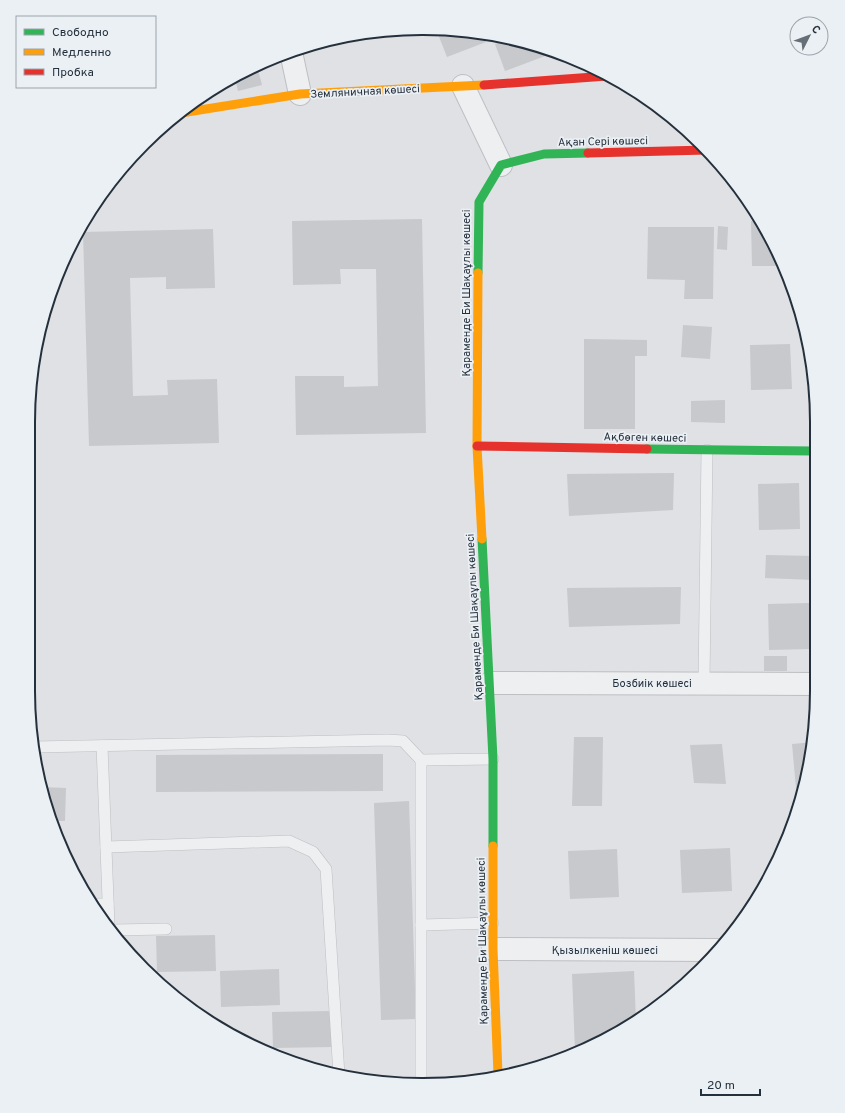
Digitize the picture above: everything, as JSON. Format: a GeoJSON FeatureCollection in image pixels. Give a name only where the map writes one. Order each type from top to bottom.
{"type":"FeatureCollection","features":[{"type":"Feature","properties":{"kind":"street"},"geometry":{"type":"LineString","coordinates":[[292,58],[300,94]]}},
{"type":"Feature","properties":{"kind":"street","name":"Земляничная көшесі"},"geometry":{"type":"LineString","coordinates":[[192,111],[300,94],[464,86],[591,73]]}},
{"type":"Feature","properties":{"kind":"street"},"geometry":{"type":"LineString","coordinates":[[464,86],[500,165]]}},
{"type":"Feature","properties":{"kind":"street","name":"Ақан Сері көшесі"},"geometry":{"type":"LineString","coordinates":[[500,165],[544,154],[699,150]]}},
{"type":"Feature","properties":{"kind":"street","name":"Қараменде Би Шақаұлы көшесі"},"geometry":{"type":"LineString","coordinates":[[498,1071],[493,949],[493,759],[477,446],[478,202],[500,165]]}},
{"type":"Feature","properties":{"kind":"street","name":"Ақбөген көшесі"},"geometry":{"type":"LineString","coordinates":[[477,446],[810,451]]}},
{"type":"Feature","properties":{"kind":"street","name":"Бозбиік көшесі"},"geometry":{"type":"LineString","coordinates":[[490,683],[810,684]]}},
{"type":"Feature","properties":{"kind":"street","name":"Қызылкеніш көшесі"},"geometry":{"type":"LineString","coordinates":[[493,949],[710,950]]}},
{"type":"Feature","properties":{"kind":"lane"},"geometry":{"type":"LineString","coordinates":[[704,683],[707,450]]}},
{"type":"Feature","properties":{"kind":"lane"},"geometry":{"type":"LineString","coordinates":[[39,747],[388,740],[403,741],[421,760],[421,1078]]}},
{"type":"Feature","properties":{"kind":"lane"},"geometry":{"type":"LineString","coordinates":[[102,746],[109,918]]}},
{"type":"Feature","properties":{"kind":"lane"},"geometry":{"type":"LineString","coordinates":[[421,760],[493,759]]}},
{"type":"Feature","properties":{"kind":"lane"},"geometry":{"type":"LineString","coordinates":[[106,847],[289,841],[313,852],[326,869],[339,1069]]}},
{"type":"Feature","properties":{"kind":"lane"},"geometry":{"type":"LineString","coordinates":[[99,904],[108,904]]}},
{"type":"Feature","properties":{"kind":"lane"},"geometry":{"type":"LineString","coordinates":[[421,925],[493,923]]}},
{"type":"Feature","properties":{"kind":"lane"},"geometry":{"type":"LineString","coordinates":[[118,930],[166,929]]}},
{"type":"Feature","properties":{"kind":"building"},"geometry":{"type":"Polygon","coordinates":[[[439,36],[485,40],[486,42],[447,57],[439,36]]]}},
{"type":"Feature","properties":{"kind":"building"},"geometry":{"type":"Polygon","coordinates":[[[499,42],[523,48],[545,56],[505,71],[495,44],[499,42]]]}},
{"type":"Feature","properties":{"kind":"building"},"geometry":{"type":"Polygon","coordinates":[[[258,71],[262,85],[238,91],[236,83],[258,71]]]}},
{"type":"Feature","properties":{"kind":"building"},"geometry":{"type":"Polygon","coordinates":[[[422,219],[426,433],[296,435],[295,376],[344,376],[344,387],[378,386],[376,269],[340,269],[341,284],[293,285],[292,221],[422,219]]]}},
{"type":"Feature","properties":{"kind":"building"},"geometry":{"type":"Polygon","coordinates":[[[751,221],[753,221],[777,266],[752,266],[751,221]]]}},
{"type":"Feature","properties":{"kind":"building"},"geometry":{"type":"Polygon","coordinates":[[[718,226],[728,227],[727,250],[717,249],[718,226]]]}},
{"type":"Feature","properties":{"kind":"building"},"geometry":{"type":"Polygon","coordinates":[[[648,227],[714,227],[713,299],[684,299],[685,280],[647,279],[648,227]]]}},
{"type":"Feature","properties":{"kind":"building"},"geometry":{"type":"Polygon","coordinates":[[[213,229],[215,288],[166,289],[166,277],[130,278],[133,396],[168,395],[167,380],[217,379],[219,443],[89,446],[83,236],[85,232],[213,229]]]}},
{"type":"Feature","properties":{"kind":"building"},"geometry":{"type":"Polygon","coordinates":[[[683,325],[712,327],[710,359],[681,357],[683,325]]]}},
{"type":"Feature","properties":{"kind":"building"},"geometry":{"type":"Polygon","coordinates":[[[584,339],[647,340],[647,356],[635,356],[635,429],[584,429],[584,339]]]}},
{"type":"Feature","properties":{"kind":"building"},"geometry":{"type":"Polygon","coordinates":[[[790,344],[792,389],[751,390],[750,345],[790,344]]]}},
{"type":"Feature","properties":{"kind":"building"},"geometry":{"type":"Polygon","coordinates":[[[725,400],[725,423],[691,422],[691,401],[725,400]]]}},
{"type":"Feature","properties":{"kind":"building"},"geometry":{"type":"Polygon","coordinates":[[[674,473],[673,510],[569,516],[567,474],[674,473]]]}},
{"type":"Feature","properties":{"kind":"building"},"geometry":{"type":"Polygon","coordinates":[[[799,483],[800,529],[759,530],[758,484],[799,483]]]}},
{"type":"Feature","properties":{"kind":"building"},"geometry":{"type":"Polygon","coordinates":[[[766,555],[810,556],[810,580],[765,578],[766,555]]]}},
{"type":"Feature","properties":{"kind":"building"},"geometry":{"type":"Polygon","coordinates":[[[681,587],[680,624],[569,627],[567,588],[681,587]]]}},
{"type":"Feature","properties":{"kind":"building"},"geometry":{"type":"Polygon","coordinates":[[[809,603],[810,649],[769,650],[768,604],[809,603]]]}},
{"type":"Feature","properties":{"kind":"building"},"geometry":{"type":"Polygon","coordinates":[[[764,656],[787,656],[787,671],[764,671],[764,656]]]}},
{"type":"Feature","properties":{"kind":"building"},"geometry":{"type":"Polygon","coordinates":[[[574,737],[603,737],[602,806],[572,806],[574,737]]]}},
{"type":"Feature","properties":{"kind":"building"},"geometry":{"type":"Polygon","coordinates":[[[807,743],[803,766],[798,788],[796,788],[792,744],[807,743]]]}},
{"type":"Feature","properties":{"kind":"building"},"geometry":{"type":"Polygon","coordinates":[[[722,744],[726,784],[694,783],[690,745],[722,744]]]}},
{"type":"Feature","properties":{"kind":"building"},"geometry":{"type":"Polygon","coordinates":[[[383,754],[383,791],[156,792],[156,755],[383,754]]]}},
{"type":"Feature","properties":{"kind":"building"},"geometry":{"type":"Polygon","coordinates":[[[47,787],[66,788],[65,821],[58,821],[47,787]]]}},
{"type":"Feature","properties":{"kind":"building"},"geometry":{"type":"Polygon","coordinates":[[[409,801],[416,1019],[381,1020],[374,803],[409,801]]]}},
{"type":"Feature","properties":{"kind":"building"},"geometry":{"type":"Polygon","coordinates":[[[730,848],[732,891],[682,893],[680,850],[730,848]]]}},
{"type":"Feature","properties":{"kind":"building"},"geometry":{"type":"Polygon","coordinates":[[[617,849],[619,897],[570,899],[568,851],[617,849]]]}},
{"type":"Feature","properties":{"kind":"building"},"geometry":{"type":"Polygon","coordinates":[[[215,935],[216,971],[157,972],[156,936],[215,935]]]}},
{"type":"Feature","properties":{"kind":"building"},"geometry":{"type":"Polygon","coordinates":[[[279,969],[280,1005],[221,1007],[220,971],[279,969]]]}},
{"type":"Feature","properties":{"kind":"building"},"geometry":{"type":"Polygon","coordinates":[[[634,971],[636,1014],[575,1047],[572,974],[634,971]]]}},
{"type":"Feature","properties":{"kind":"building"},"geometry":{"type":"Polygon","coordinates":[[[331,1011],[332,1047],[273,1048],[272,1012],[331,1011]]]}},
{"type":"Feature","properties":{"kind":"traffic: fast"},"geometry":{"type":"LineString","coordinates":[[478,273],[479,202],[501,165],[544,154],[588,153]]}},
{"type":"Feature","properties":{"kind":"traffic: fast"},"geometry":{"type":"LineString","coordinates":[[647,449],[810,451]]}},
{"type":"Feature","properties":{"kind":"traffic: fast"},"geometry":{"type":"LineString","coordinates":[[482,539],[493,759],[493,846]]}},
{"type":"Feature","properties":{"kind":"traffic: slow"},"geometry":{"type":"LineString","coordinates":[[192,111],[300,94],[484,85]]}},
{"type":"Feature","properties":{"kind":"traffic: slow"},"geometry":{"type":"LineString","coordinates":[[478,273],[477,446],[482,539]]}},
{"type":"Feature","properties":{"kind":"traffic: slow"},"geometry":{"type":"LineString","coordinates":[[493,846],[493,949],[498,1071]]}},
{"type":"Feature","properties":{"kind":"traffic: jam"},"geometry":{"type":"LineString","coordinates":[[484,85],[597,77]]}},
{"type":"Feature","properties":{"kind":"traffic: jam"},"geometry":{"type":"LineString","coordinates":[[588,153],[699,150]]}},
{"type":"Feature","properties":{"kind":"traffic: jam"},"geometry":{"type":"LineString","coordinates":[[477,446],[647,449]]}}]}
